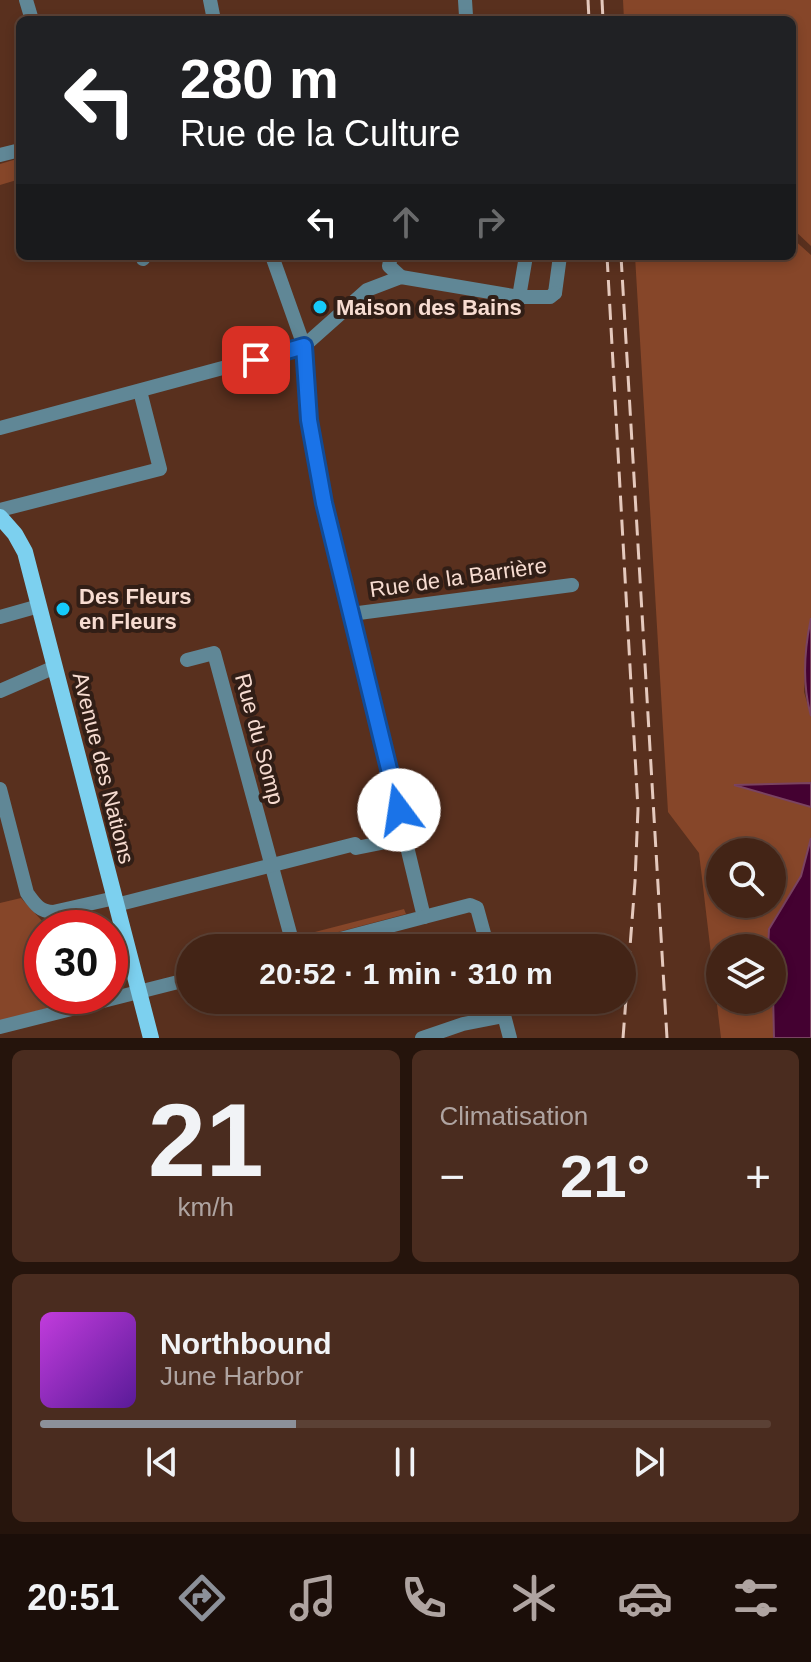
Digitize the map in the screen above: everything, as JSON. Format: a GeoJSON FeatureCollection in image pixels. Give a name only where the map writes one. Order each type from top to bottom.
{"type":"FeatureCollection","features":[{"type":"Feature","properties":{"kind":"main road","name":"Avenue des Nations"},"geometry":{"type":"LineString","coordinates":[[0,517],[25,552],[151,1038]]}},
{"type":"Feature","properties":{"kind":"street"},"geometry":{"type":"LineString","coordinates":[[273,260],[304,346],[309,420],[324,503],[424,917]]}},
{"type":"Feature","properties":{"kind":"street"},"geometry":{"type":"LineString","coordinates":[[390,260],[389,266],[401,277]]}},
{"type":"Feature","properties":{"kind":"street"},"geometry":{"type":"LineString","coordinates":[[519,297],[525,260]]}},
{"type":"Feature","properties":{"kind":"street"},"geometry":{"type":"LineString","coordinates":[[0,428],[304,346],[367,290],[401,277],[519,297],[559,296],[560,260]]}},
{"type":"Feature","properties":{"kind":"street"},"geometry":{"type":"LineString","coordinates":[[0,510],[160,469],[140,391]]}},
{"type":"Feature","properties":{"kind":"street","name":"Rue de la Barrière"},"geometry":{"type":"LineString","coordinates":[[351,614],[572,585]]}},
{"type":"Feature","properties":{"kind":"street"},"geometry":{"type":"LineString","coordinates":[[0,617],[39,606]]}},
{"type":"Feature","properties":{"kind":"street","name":"Rue du Somp"},"geometry":{"type":"LineString","coordinates":[[187,660],[214,653],[290,934]]}},
{"type":"Feature","properties":{"kind":"street"},"geometry":{"type":"LineString","coordinates":[[0,691],[55,667]]}},
{"type":"Feature","properties":{"kind":"street"},"geometry":{"type":"LineString","coordinates":[[0,789],[27,893],[43,911],[115,902],[355,844],[356,848],[406,838]]}},
{"type":"Feature","properties":{"kind":"street"},"geometry":{"type":"LineString","coordinates":[[359,934],[470,905],[477,908],[484,934]]}},
{"type":"Feature","properties":{"kind":"street"},"geometry":{"type":"LineString","coordinates":[[0,1027],[176,983]]}},
{"type":"Feature","properties":{"kind":"street"},"geometry":{"type":"LineString","coordinates":[[422,1038],[463,1024],[504,1016],[510,1038]]}},
{"type":"Feature","properties":{"kind":"shaded area"},"geometry":{"type":"Polygon","coordinates":[[[623,0],[811,0],[811,246],[796,232],[796,16],[624,16],[623,0]]]}},
{"type":"Feature","properties":{"kind":"shaded area"},"geometry":{"type":"Polygon","coordinates":[[[16,159],[16,180],[0,185],[0,164],[16,159]]]}},
{"type":"Feature","properties":{"kind":"shaded area"},"geometry":{"type":"Polygon","coordinates":[[[796,242],[811,255],[811,618],[804,692],[811,716],[811,783],[737,785],[811,807],[811,838],[801,876],[786,901],[786,838],[706,838],[706,912],[699,853],[668,812],[635,260],[796,260],[796,242]]]}},
{"type":"Feature","properties":{"kind":"shaded area"},"geometry":{"type":"Polygon","coordinates":[[[811,618],[811,716],[805,667],[811,618]]]}},
{"type":"Feature","properties":{"kind":"shaded area"},"geometry":{"type":"Polygon","coordinates":[[[811,783],[811,807],[734,785],[811,783]]]}},
{"type":"Feature","properties":{"kind":"shaded area"},"geometry":{"type":"Polygon","coordinates":[[[811,838],[811,1038],[774,1038],[773,1014],[786,1014],[786,934],[769,934],[769,929],[776,918],[786,918],[786,901],[801,876],[811,838]]]}},
{"type":"Feature","properties":{"kind":"shaded area"},"geometry":{"type":"Polygon","coordinates":[[[21,898],[32,910],[24,910],[26,1014],[0,1021],[0,903],[21,898]]]}},
{"type":"Feature","properties":{"kind":"shaded area"},"geometry":{"type":"Polygon","coordinates":[[[404,909],[406,914],[331,934],[311,933],[404,909]]]}},
{"type":"Feature","properties":{"kind":"shaded area"},"geometry":{"type":"Polygon","coordinates":[[[707,918],[776,918],[769,934],[709,934],[707,918]]]}},
{"type":"Feature","properties":{"kind":"shaded area"},"geometry":{"type":"Polygon","coordinates":[[[718,1014],[773,1014],[774,1038],[721,1038],[718,1014]]]}},
{"type":"Feature","properties":{"kind":"railway"},"geometry":{"type":"LineString","coordinates":[[588,0],[589,16]]}},
{"type":"Feature","properties":{"kind":"railway"},"geometry":{"type":"LineString","coordinates":[[602,0],[603,16]]}},
{"type":"Feature","properties":{"kind":"railway"},"geometry":{"type":"LineString","coordinates":[[607,260],[638,809],[623,1038]]}},
{"type":"Feature","properties":{"kind":"railway"},"geometry":{"type":"LineString","coordinates":[[621,260],[667,1038]]}},
{"type":"Feature","properties":{"kind":"place","name":"Maison des Bains"},"geometry":{"type":"Point","coordinates":[320,307]}},
{"type":"Feature","properties":{"kind":"place","name":"Des Fleurs en Fleurs"},"geometry":{"type":"Point","coordinates":[63,609]}},
{"type":"Feature","properties":{"kind":"route"},"geometry":{"type":"LineString","coordinates":[[256,360],[304,346],[309,420],[324,503],[399,810]]}}]}
